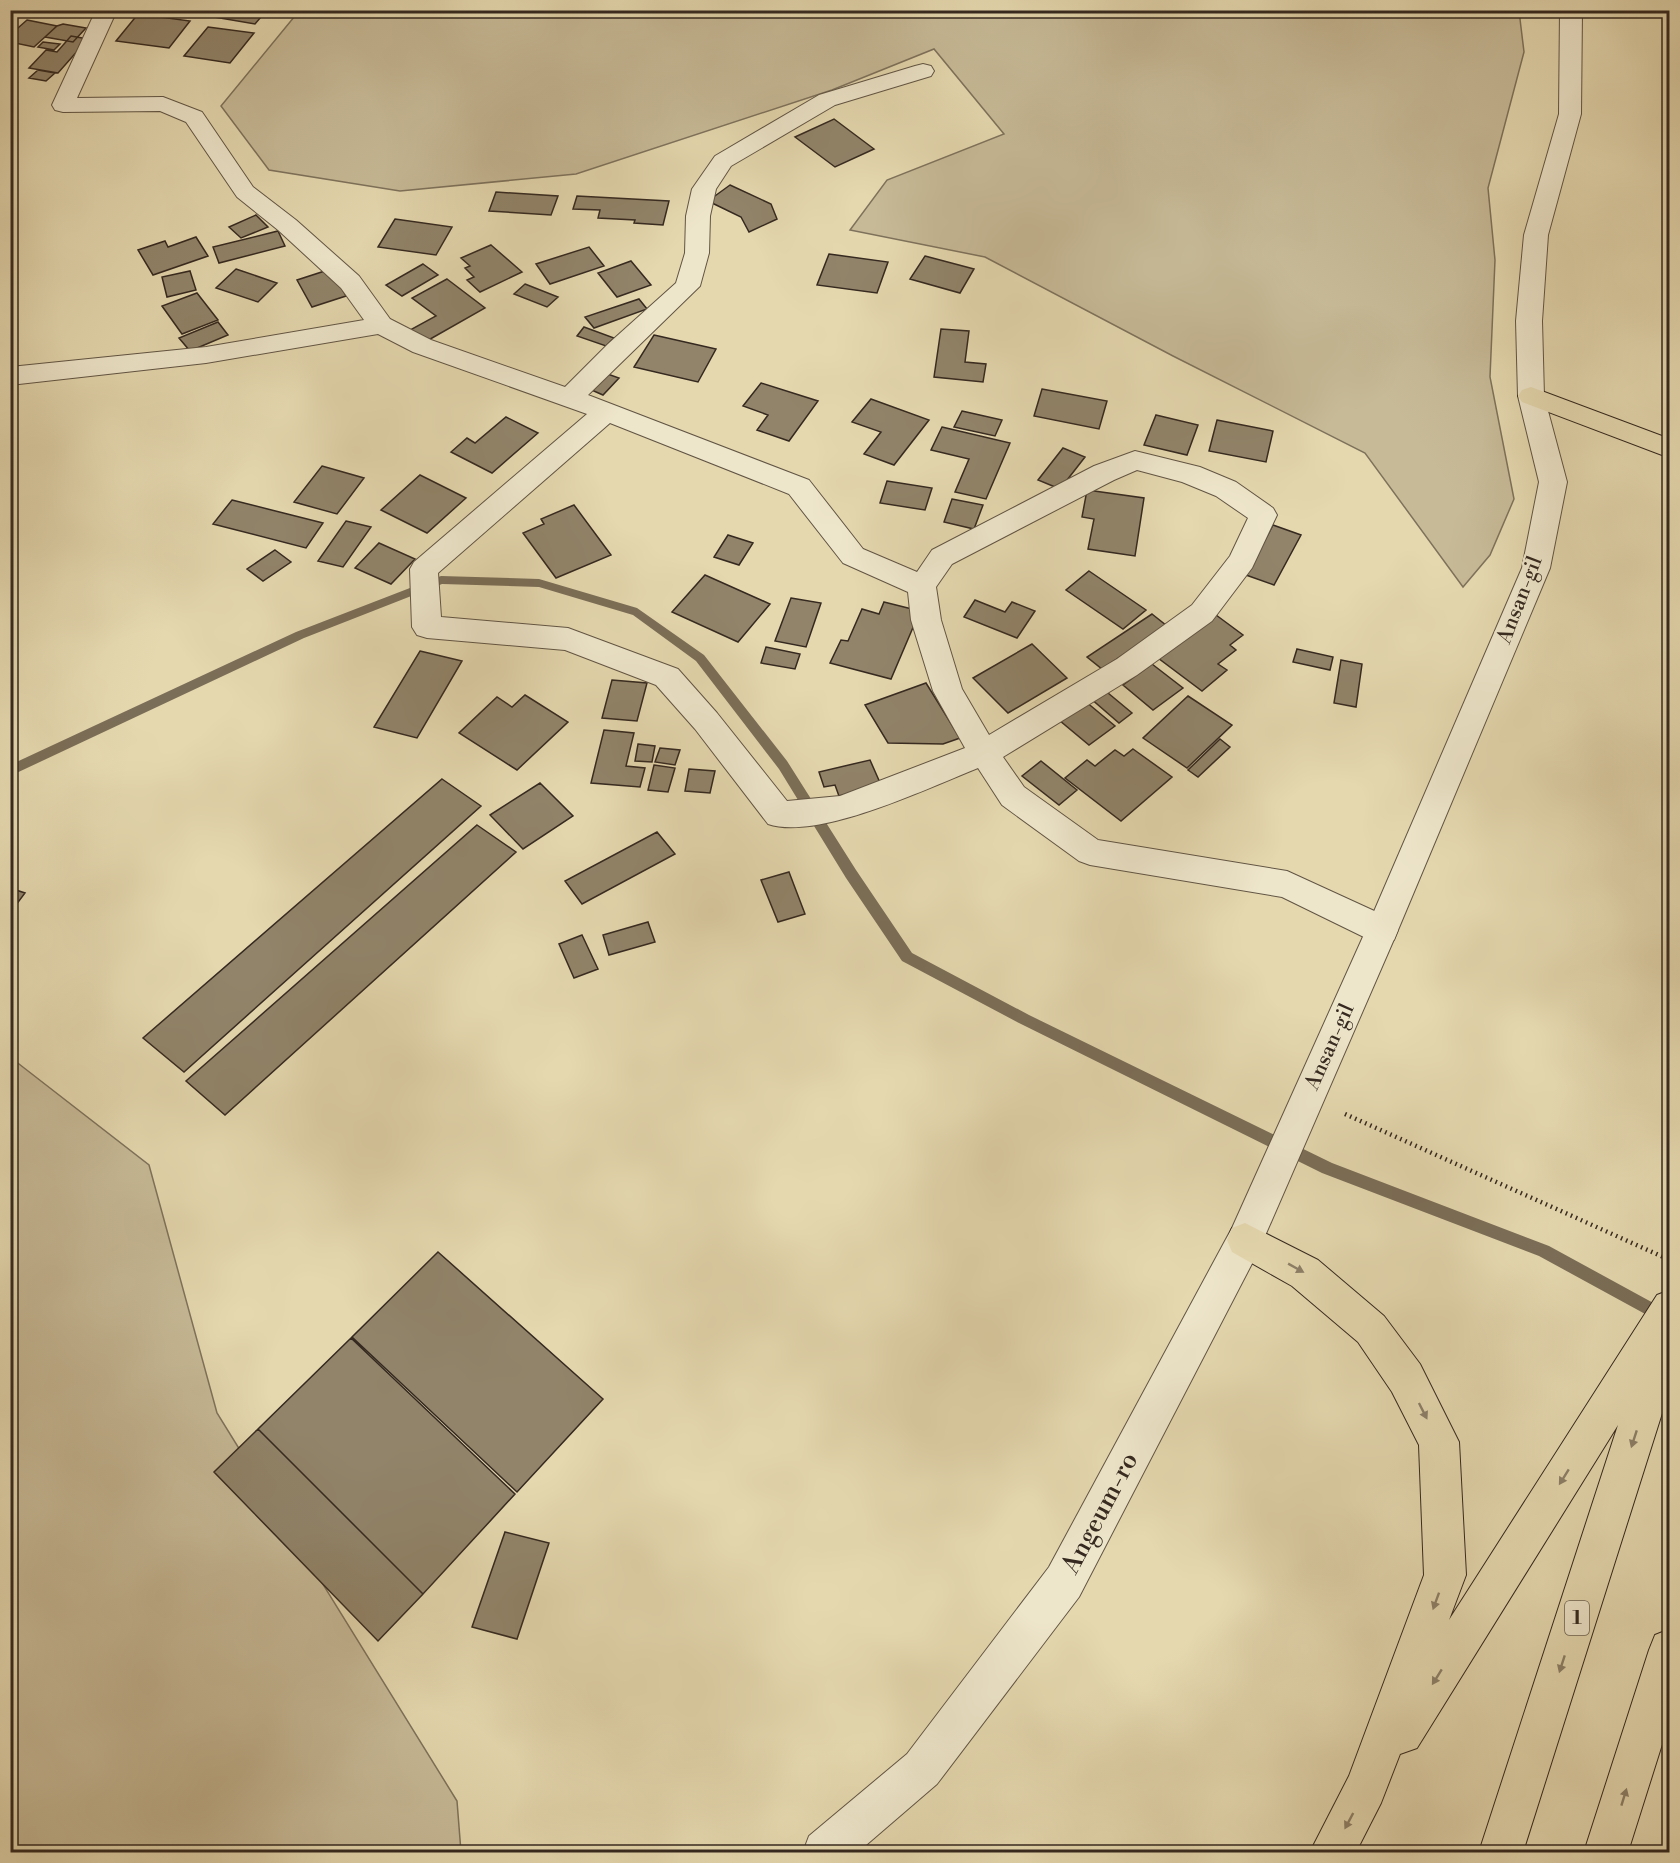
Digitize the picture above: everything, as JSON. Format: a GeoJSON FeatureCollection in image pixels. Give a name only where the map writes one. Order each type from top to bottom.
{"type":"FeatureCollection","features":[{"type":"Feature","properties":{"kind":"highway"},"geometry":{"type":"LineString","coordinates":[[1531,396],[1670,449]]}},
{"type":"Feature","properties":{"kind":"highway"},"geometry":{"type":"LineString","coordinates":[[1251,1224],[1371,1329],[1406,1377],[1439,1442],[1445,1575],[1366,1788]]}},
{"type":"Feature","properties":{"kind":"highway"},"geometry":{"type":"LineString","coordinates":[[1332,1852],[1366,1788],[1640,1378],[1670,1308]]}},
{"type":"Feature","properties":{"kind":"highway","name":"1"},"geometry":{"type":"LineString","coordinates":[[1501,1852],[1640,1378],[1670,1328]]}},
{"type":"Feature","properties":{"kind":"highway"},"geometry":{"type":"LineString","coordinates":[[1606,1852],[1670,1650]]}},
{"type":"Feature","properties":{"kind":"street"},"geometry":{"type":"LineString","coordinates":[[107,10],[63,105],[163,104],[194,117],[245,192],[287,225],[350,282],[381,325],[422,346],[570,398],[799,487],[853,556],[922,586]]}},
{"type":"Feature","properties":{"kind":"street","name":"Ansan-gil"},"geometry":{"type":"LineString","coordinates":[[1302,1109],[1382,930],[1536,568],[1553,482],[1531,396],[1529,321],[1536,235],[1570,114],[1571,10]]}},
{"type":"Feature","properties":{"kind":"street"},"geometry":{"type":"LineString","coordinates":[[570,398],[617,350],[688,286],[697,253],[698,216],[704,189],[723,161],[827,100],[923,71]]}},
{"type":"Feature","properties":{"kind":"street"},"geometry":{"type":"LineString","coordinates":[[10,376],[206,355],[381,325]]}},
{"type":"Feature","properties":{"kind":"street"},"geometry":{"type":"LineString","coordinates":[[605,413],[424,569],[427,627],[568,639],[667,676],[706,721],[779,815],[842,808],[984,753],[1127,668],[1202,612],[1242,561],[1263,515],[1226,489],[1190,474],[1135,460],[1104,473],[942,557],[922,586],[926,620],[948,691],[984,753],[1014,796],[1090,852],[1287,884],[1382,930]]}},
{"type":"Feature","properties":{"kind":"street","name":"Angeum-ro"},"geometry":{"type":"LineString","coordinates":[[825,1852],[922,1769],[1064,1582],[1251,1224],[1302,1109]]}},
{"type":"Feature","properties":{"kind":"path"},"geometry":{"type":"LineString","coordinates":[[1302,1109],[1670,1260]]}},
{"type":"Feature","properties":{"kind":"shaded area"},"geometry":{"type":"Polygon","coordinates":[[[299,11],[1519,11],[1524,52],[1488,188],[1495,260],[1490,377],[1514,499],[1490,555],[1463,587],[1365,453],[1173,356],[985,257],[850,230],[887,180],[1004,134],[934,49],[832,90],[576,174],[400,191],[269,170],[221,106],[299,11]]]}},
{"type":"Feature","properties":{"kind":"shaded area"},"geometry":{"type":"Polygon","coordinates":[[[10,1057],[149,1165],[217,1413],[457,1801],[461,1852],[11,1852],[10,1057]]]}},
{"type":"Feature","properties":{"kind":"building"},"geometry":{"type":"Polygon","coordinates":[[[169,10],[205,10],[200,16],[169,10]]]}},
{"type":"Feature","properties":{"kind":"building"},"geometry":{"type":"Polygon","coordinates":[[[220,10],[267,10],[255,24],[214,17],[220,10]]]}},
{"type":"Feature","properties":{"kind":"building"},"geometry":{"type":"Polygon","coordinates":[[[138,14],[190,21],[169,48],[116,41],[138,14]]]}},
{"type":"Feature","properties":{"kind":"building"},"geometry":{"type":"Polygon","coordinates":[[[27,20],[57,26],[34,47],[10,42],[10,35],[27,20]]]}},
{"type":"Feature","properties":{"kind":"building"},"geometry":{"type":"Polygon","coordinates":[[[63,24],[86,28],[73,42],[45,37],[57,26],[63,24]]]}},
{"type":"Feature","properties":{"kind":"building"},"geometry":{"type":"Polygon","coordinates":[[[208,27],[254,33],[230,63],[184,56],[208,27]]]}},
{"type":"Feature","properties":{"kind":"building"},"geometry":{"type":"Polygon","coordinates":[[[71,36],[88,39],[58,73],[29,68],[46,50],[57,52],[71,36]]]}},
{"type":"Feature","properties":{"kind":"building"},"geometry":{"type":"Polygon","coordinates":[[[43,42],[60,44],[54,50],[38,47],[43,42]]]}},
{"type":"Feature","properties":{"kind":"building"},"geometry":{"type":"Polygon","coordinates":[[[38,70],[55,73],[46,81],[29,78],[38,70]]]}},
{"type":"Feature","properties":{"kind":"building"},"geometry":{"type":"Polygon","coordinates":[[[834,119],[874,149],[835,167],[795,137],[834,119]]]}},
{"type":"Feature","properties":{"kind":"building"},"geometry":{"type":"Polygon","coordinates":[[[730,185],[771,204],[777,219],[749,232],[741,217],[708,201],[730,185]]]}},
{"type":"Feature","properties":{"kind":"building"},"geometry":{"type":"Polygon","coordinates":[[[496,192],[558,196],[551,215],[489,211],[496,192]]]}},
{"type":"Feature","properties":{"kind":"building"},"geometry":{"type":"Polygon","coordinates":[[[577,196],[669,201],[663,225],[634,223],[635,220],[598,218],[600,210],[573,209],[577,196]]]}},
{"type":"Feature","properties":{"kind":"building"},"geometry":{"type":"Polygon","coordinates":[[[256,215],[268,227],[241,238],[229,227],[256,215]]]}},
{"type":"Feature","properties":{"kind":"building"},"geometry":{"type":"Polygon","coordinates":[[[395,219],[452,227],[436,255],[378,247],[395,219]]]}},
{"type":"Feature","properties":{"kind":"building"},"geometry":{"type":"Polygon","coordinates":[[[278,231],[285,246],[219,263],[213,247],[278,231]]]}},
{"type":"Feature","properties":{"kind":"building"},"geometry":{"type":"Polygon","coordinates":[[[196,237],[208,256],[153,275],[138,250],[165,241],[168,247],[196,237]]]}},
{"type":"Feature","properties":{"kind":"building"},"geometry":{"type":"Polygon","coordinates":[[[491,245],[522,272],[480,292],[467,280],[474,277],[465,268],[470,266],[461,258],[491,245]]]}},
{"type":"Feature","properties":{"kind":"building"},"geometry":{"type":"Polygon","coordinates":[[[589,247],[604,266],[550,284],[536,264],[589,247]]]}},
{"type":"Feature","properties":{"kind":"building"},"geometry":{"type":"Polygon","coordinates":[[[829,254],[888,262],[877,293],[817,285],[829,254]]]}},
{"type":"Feature","properties":{"kind":"building"},"geometry":{"type":"Polygon","coordinates":[[[925,256],[974,269],[960,293],[910,279],[925,256]]]}},
{"type":"Feature","properties":{"kind":"building"},"geometry":{"type":"Polygon","coordinates":[[[631,261],[651,285],[617,297],[598,273],[631,261]]]}},
{"type":"Feature","properties":{"kind":"building"},"geometry":{"type":"Polygon","coordinates":[[[423,264],[438,275],[402,296],[386,285],[423,264]]]}},
{"type":"Feature","properties":{"kind":"building"},"geometry":{"type":"Polygon","coordinates":[[[236,269],[277,283],[258,302],[216,288],[236,269]]]}},
{"type":"Feature","properties":{"kind":"building"},"geometry":{"type":"Polygon","coordinates":[[[331,269],[346,296],[312,307],[297,280],[331,269]]]}},
{"type":"Feature","properties":{"kind":"building"},"geometry":{"type":"Polygon","coordinates":[[[190,271],[196,290],[167,297],[162,277],[190,271]]]}},
{"type":"Feature","properties":{"kind":"building"},"geometry":{"type":"Polygon","coordinates":[[[447,279],[485,308],[425,342],[410,330],[436,316],[412,298],[447,279]]]}},
{"type":"Feature","properties":{"kind":"building"},"geometry":{"type":"Polygon","coordinates":[[[525,284],[558,297],[547,307],[514,294],[525,284]]]}},
{"type":"Feature","properties":{"kind":"building"},"geometry":{"type":"Polygon","coordinates":[[[197,293],[218,320],[182,334],[162,306],[197,293]]]}},
{"type":"Feature","properties":{"kind":"building"},"geometry":{"type":"Polygon","coordinates":[[[639,299],[647,309],[594,328],[585,317],[639,299]]]}},
{"type":"Feature","properties":{"kind":"building"},"geometry":{"type":"Polygon","coordinates":[[[218,322],[228,335],[190,351],[179,338],[218,322]]]}},
{"type":"Feature","properties":{"kind":"building"},"geometry":{"type":"Polygon","coordinates":[[[584,327],[614,338],[606,346],[577,336],[584,327]]]}},
{"type":"Feature","properties":{"kind":"building"},"geometry":{"type":"Polygon","coordinates":[[[941,329],[969,331],[965,362],[986,364],[983,382],[934,377],[941,329]]]}},
{"type":"Feature","properties":{"kind":"building"},"geometry":{"type":"Polygon","coordinates":[[[654,335],[716,349],[698,382],[634,367],[654,335]]]}},
{"type":"Feature","properties":{"kind":"building"},"geometry":{"type":"Polygon","coordinates":[[[602,372],[619,378],[603,395],[587,388],[602,372]]]}},
{"type":"Feature","properties":{"kind":"building"},"geometry":{"type":"Polygon","coordinates":[[[761,383],[818,401],[789,441],[757,430],[768,415],[743,406],[761,383]]]}},
{"type":"Feature","properties":{"kind":"building"},"geometry":{"type":"Polygon","coordinates":[[[1042,389],[1107,401],[1099,429],[1034,416],[1042,389]]]}},
{"type":"Feature","properties":{"kind":"building"},"geometry":{"type":"Polygon","coordinates":[[[871,399],[929,420],[894,465],[864,454],[881,432],[852,422],[871,399]]]}},
{"type":"Feature","properties":{"kind":"building"},"geometry":{"type":"Polygon","coordinates":[[[962,411],[1002,420],[995,436],[954,427],[962,411]]]}},
{"type":"Feature","properties":{"kind":"building"},"geometry":{"type":"Polygon","coordinates":[[[1156,415],[1198,425],[1187,455],[1144,445],[1156,415]]]}},
{"type":"Feature","properties":{"kind":"building"},"geometry":{"type":"Polygon","coordinates":[[[506,417],[538,433],[492,473],[451,452],[467,438],[475,443],[506,417]]]}},
{"type":"Feature","properties":{"kind":"building"},"geometry":{"type":"Polygon","coordinates":[[[1217,420],[1273,431],[1266,462],[1209,451],[1217,420]]]}},
{"type":"Feature","properties":{"kind":"building"},"geometry":{"type":"Polygon","coordinates":[[[942,427],[1010,443],[986,499],[955,492],[969,459],[931,450],[942,427]]]}},
{"type":"Feature","properties":{"kind":"building"},"geometry":{"type":"Polygon","coordinates":[[[1063,448],[1085,457],[1060,489],[1038,480],[1063,448]]]}},
{"type":"Feature","properties":{"kind":"building"},"geometry":{"type":"Polygon","coordinates":[[[322,466],[364,478],[337,514],[294,502],[322,466]]]}},
{"type":"Feature","properties":{"kind":"building"},"geometry":{"type":"Polygon","coordinates":[[[420,475],[466,498],[427,533],[381,510],[420,475]]]}},
{"type":"Feature","properties":{"kind":"building"},"geometry":{"type":"Polygon","coordinates":[[[887,481],[932,488],[925,510],[880,503],[887,481]]]}},
{"type":"Feature","properties":{"kind":"building"},"geometry":{"type":"Polygon","coordinates":[[[1087,490],[1144,498],[1135,556],[1088,549],[1094,519],[1082,517],[1087,490]]]}},
{"type":"Feature","properties":{"kind":"building"},"geometry":{"type":"Polygon","coordinates":[[[952,499],[983,505],[974,529],[944,522],[952,499]]]}},
{"type":"Feature","properties":{"kind":"building"},"geometry":{"type":"Polygon","coordinates":[[[232,500],[323,523],[306,548],[213,524],[232,500]]]}},
{"type":"Feature","properties":{"kind":"building"},"geometry":{"type":"Polygon","coordinates":[[[574,505],[611,555],[556,578],[523,533],[544,524],[541,519],[574,505]]]}},
{"type":"Feature","properties":{"kind":"building"},"geometry":{"type":"Polygon","coordinates":[[[346,521],[371,527],[343,567],[318,561],[346,521]]]}},
{"type":"Feature","properties":{"kind":"building"},"geometry":{"type":"Polygon","coordinates":[[[1273,525],[1301,535],[1274,585],[1246,575],[1273,525]]]}},
{"type":"Feature","properties":{"kind":"building"},"geometry":{"type":"Polygon","coordinates":[[[728,535],[753,543],[739,565],[714,557],[728,535]]]}},
{"type":"Feature","properties":{"kind":"building"},"geometry":{"type":"Polygon","coordinates":[[[379,543],[415,559],[391,584],[355,568],[379,543]]]}},
{"type":"Feature","properties":{"kind":"building"},"geometry":{"type":"Polygon","coordinates":[[[275,550],[291,562],[263,581],[247,569],[275,550]]]}},
{"type":"Feature","properties":{"kind":"building"},"geometry":{"type":"Polygon","coordinates":[[[1089,571],[1146,610],[1123,629],[1066,590],[1089,571]]]}},
{"type":"Feature","properties":{"kind":"building"},"geometry":{"type":"Polygon","coordinates":[[[705,575],[770,604],[738,642],[672,612],[705,575]]]}},
{"type":"Feature","properties":{"kind":"building"},"geometry":{"type":"Polygon","coordinates":[[[791,598],[821,603],[806,647],[775,641],[791,598]]]}},
{"type":"Feature","properties":{"kind":"building"},"geometry":{"type":"Polygon","coordinates":[[[975,600],[1005,612],[1012,602],[1035,611],[1017,638],[964,617],[975,600]]]}},
{"type":"Feature","properties":{"kind":"building"},"geometry":{"type":"Polygon","coordinates":[[[884,602],[920,611],[891,679],[830,663],[841,640],[848,641],[862,609],[879,614],[884,602]]]}},
{"type":"Feature","properties":{"kind":"building"},"geometry":{"type":"Polygon","coordinates":[[[1212,612],[1243,635],[1230,645],[1236,650],[1218,664],[1227,670],[1202,691],[1154,655],[1212,612]]]}},
{"type":"Feature","properties":{"kind":"building"},"geometry":{"type":"Polygon","coordinates":[[[1152,614],[1167,626],[1102,669],[1087,657],[1152,614]]]}},
{"type":"Feature","properties":{"kind":"building"},"geometry":{"type":"Polygon","coordinates":[[[1032,644],[1067,678],[1008,713],[973,678],[1032,644]]]}},
{"type":"Feature","properties":{"kind":"building"},"geometry":{"type":"Polygon","coordinates":[[[766,647],[800,654],[795,669],[761,663],[766,647]]]}},
{"type":"Feature","properties":{"kind":"building"},"geometry":{"type":"Polygon","coordinates":[[[1297,649],[1333,657],[1330,670],[1293,662],[1297,649]]]}},
{"type":"Feature","properties":{"kind":"building"},"geometry":{"type":"Polygon","coordinates":[[[420,651],[462,661],[417,738],[374,727],[420,651]]]}},
{"type":"Feature","properties":{"kind":"building"},"geometry":{"type":"Polygon","coordinates":[[[1341,660],[1362,664],[1356,707],[1334,703],[1341,660]]]}},
{"type":"Feature","properties":{"kind":"building"},"geometry":{"type":"Polygon","coordinates":[[[1152,664],[1183,688],[1153,710],[1123,685],[1152,664]]]}},
{"type":"Feature","properties":{"kind":"building"},"geometry":{"type":"Polygon","coordinates":[[[612,680],[647,683],[637,721],[602,718],[612,680]]]}},
{"type":"Feature","properties":{"kind":"building"},"geometry":{"type":"Polygon","coordinates":[[[926,683],[960,738],[943,744],[888,743],[865,705],[926,683]]]}},
{"type":"Feature","properties":{"kind":"building"},"geometry":{"type":"Polygon","coordinates":[[[1102,688],[1132,713],[1119,723],[1089,697],[1102,688]]]}},
{"type":"Feature","properties":{"kind":"building"},"geometry":{"type":"Polygon","coordinates":[[[525,695],[568,722],[517,770],[459,733],[497,697],[512,707],[525,695]]]}},
{"type":"Feature","properties":{"kind":"building"},"geometry":{"type":"Polygon","coordinates":[[[1188,696],[1232,725],[1187,768],[1143,738],[1188,696]]]}},
{"type":"Feature","properties":{"kind":"building"},"geometry":{"type":"Polygon","coordinates":[[[1085,701],[1115,726],[1089,745],[1059,720],[1085,701]]]}},
{"type":"Feature","properties":{"kind":"building"},"geometry":{"type":"Polygon","coordinates":[[[604,730],[634,733],[626,766],[645,768],[640,787],[591,783],[604,730]]]}},
{"type":"Feature","properties":{"kind":"building"},"geometry":{"type":"Polygon","coordinates":[[[1220,739],[1230,747],[1198,777],[1188,770],[1220,739]]]}},
{"type":"Feature","properties":{"kind":"building"},"geometry":{"type":"Polygon","coordinates":[[[638,744],[655,746],[652,762],[635,761],[638,744]]]}},
{"type":"Feature","properties":{"kind":"building"},"geometry":{"type":"Polygon","coordinates":[[[660,748],[680,750],[675,765],[655,762],[660,748]]]}},
{"type":"Feature","properties":{"kind":"building"},"geometry":{"type":"Polygon","coordinates":[[[1133,749],[1172,777],[1121,821],[1065,778],[1087,760],[1095,766],[1115,750],[1124,756],[1133,749]]]}},
{"type":"Feature","properties":{"kind":"building"},"geometry":{"type":"Polygon","coordinates":[[[870,760],[881,785],[839,796],[835,785],[824,787],[819,772],[870,760]]]}},
{"type":"Feature","properties":{"kind":"building"},"geometry":{"type":"Polygon","coordinates":[[[1041,761],[1077,790],[1059,805],[1022,776],[1041,761]]]}},
{"type":"Feature","properties":{"kind":"building"},"geometry":{"type":"Polygon","coordinates":[[[654,765],[675,768],[668,792],[648,790],[654,765]]]}},
{"type":"Feature","properties":{"kind":"building"},"geometry":{"type":"Polygon","coordinates":[[[689,769],[715,771],[710,793],[685,791],[689,769]]]}},
{"type":"Feature","properties":{"kind":"building"},"geometry":{"type":"Polygon","coordinates":[[[442,779],[481,806],[184,1072],[143,1038],[442,779]]]}},
{"type":"Feature","properties":{"kind":"building"},"geometry":{"type":"Polygon","coordinates":[[[540,783],[573,816],[523,849],[490,815],[540,783]]]}},
{"type":"Feature","properties":{"kind":"building"},"geometry":{"type":"Polygon","coordinates":[[[477,825],[516,852],[225,1115],[186,1081],[477,825]]]}},
{"type":"Feature","properties":{"kind":"building"},"geometry":{"type":"Polygon","coordinates":[[[657,832],[675,854],[582,904],[565,881],[657,832]]]}},
{"type":"Feature","properties":{"kind":"building"},"geometry":{"type":"Polygon","coordinates":[[[789,872],[805,914],[778,922],[761,880],[789,872]]]}},
{"type":"Feature","properties":{"kind":"building"},"geometry":{"type":"Polygon","coordinates":[[[10,888],[25,893],[10,913],[10,888]]]}},
{"type":"Feature","properties":{"kind":"building"},"geometry":{"type":"Polygon","coordinates":[[[648,922],[655,942],[609,955],[603,935],[648,922]]]}},
{"type":"Feature","properties":{"kind":"building"},"geometry":{"type":"Polygon","coordinates":[[[582,935],[598,969],[574,978],[559,944],[582,935]]]}},
{"type":"Feature","properties":{"kind":"building"},"geometry":{"type":"Polygon","coordinates":[[[438,1252],[603,1399],[517,1492],[352,1337],[438,1252]]]}},
{"type":"Feature","properties":{"kind":"building"},"geometry":{"type":"Polygon","coordinates":[[[351,1338],[515,1494],[423,1594],[258,1429],[351,1338]]]}},
{"type":"Feature","properties":{"kind":"building"},"geometry":{"type":"Polygon","coordinates":[[[258,1429],[423,1594],[378,1641],[214,1472],[258,1429]]]}},
{"type":"Feature","properties":{"kind":"building"},"geometry":{"type":"Polygon","coordinates":[[[505,1532],[549,1543],[517,1639],[472,1627],[505,1532]]]}},
{"type":"Feature","properties":{"kind":"waterway"},"geometry":{"type":"LineString","coordinates":[[10,771],[300,635],[441,580],[539,583],[637,612],[700,658],[783,765],[851,874],[907,957],[1024,1019],[1327,1168],[1544,1251],[1663,1316]]}}]}
